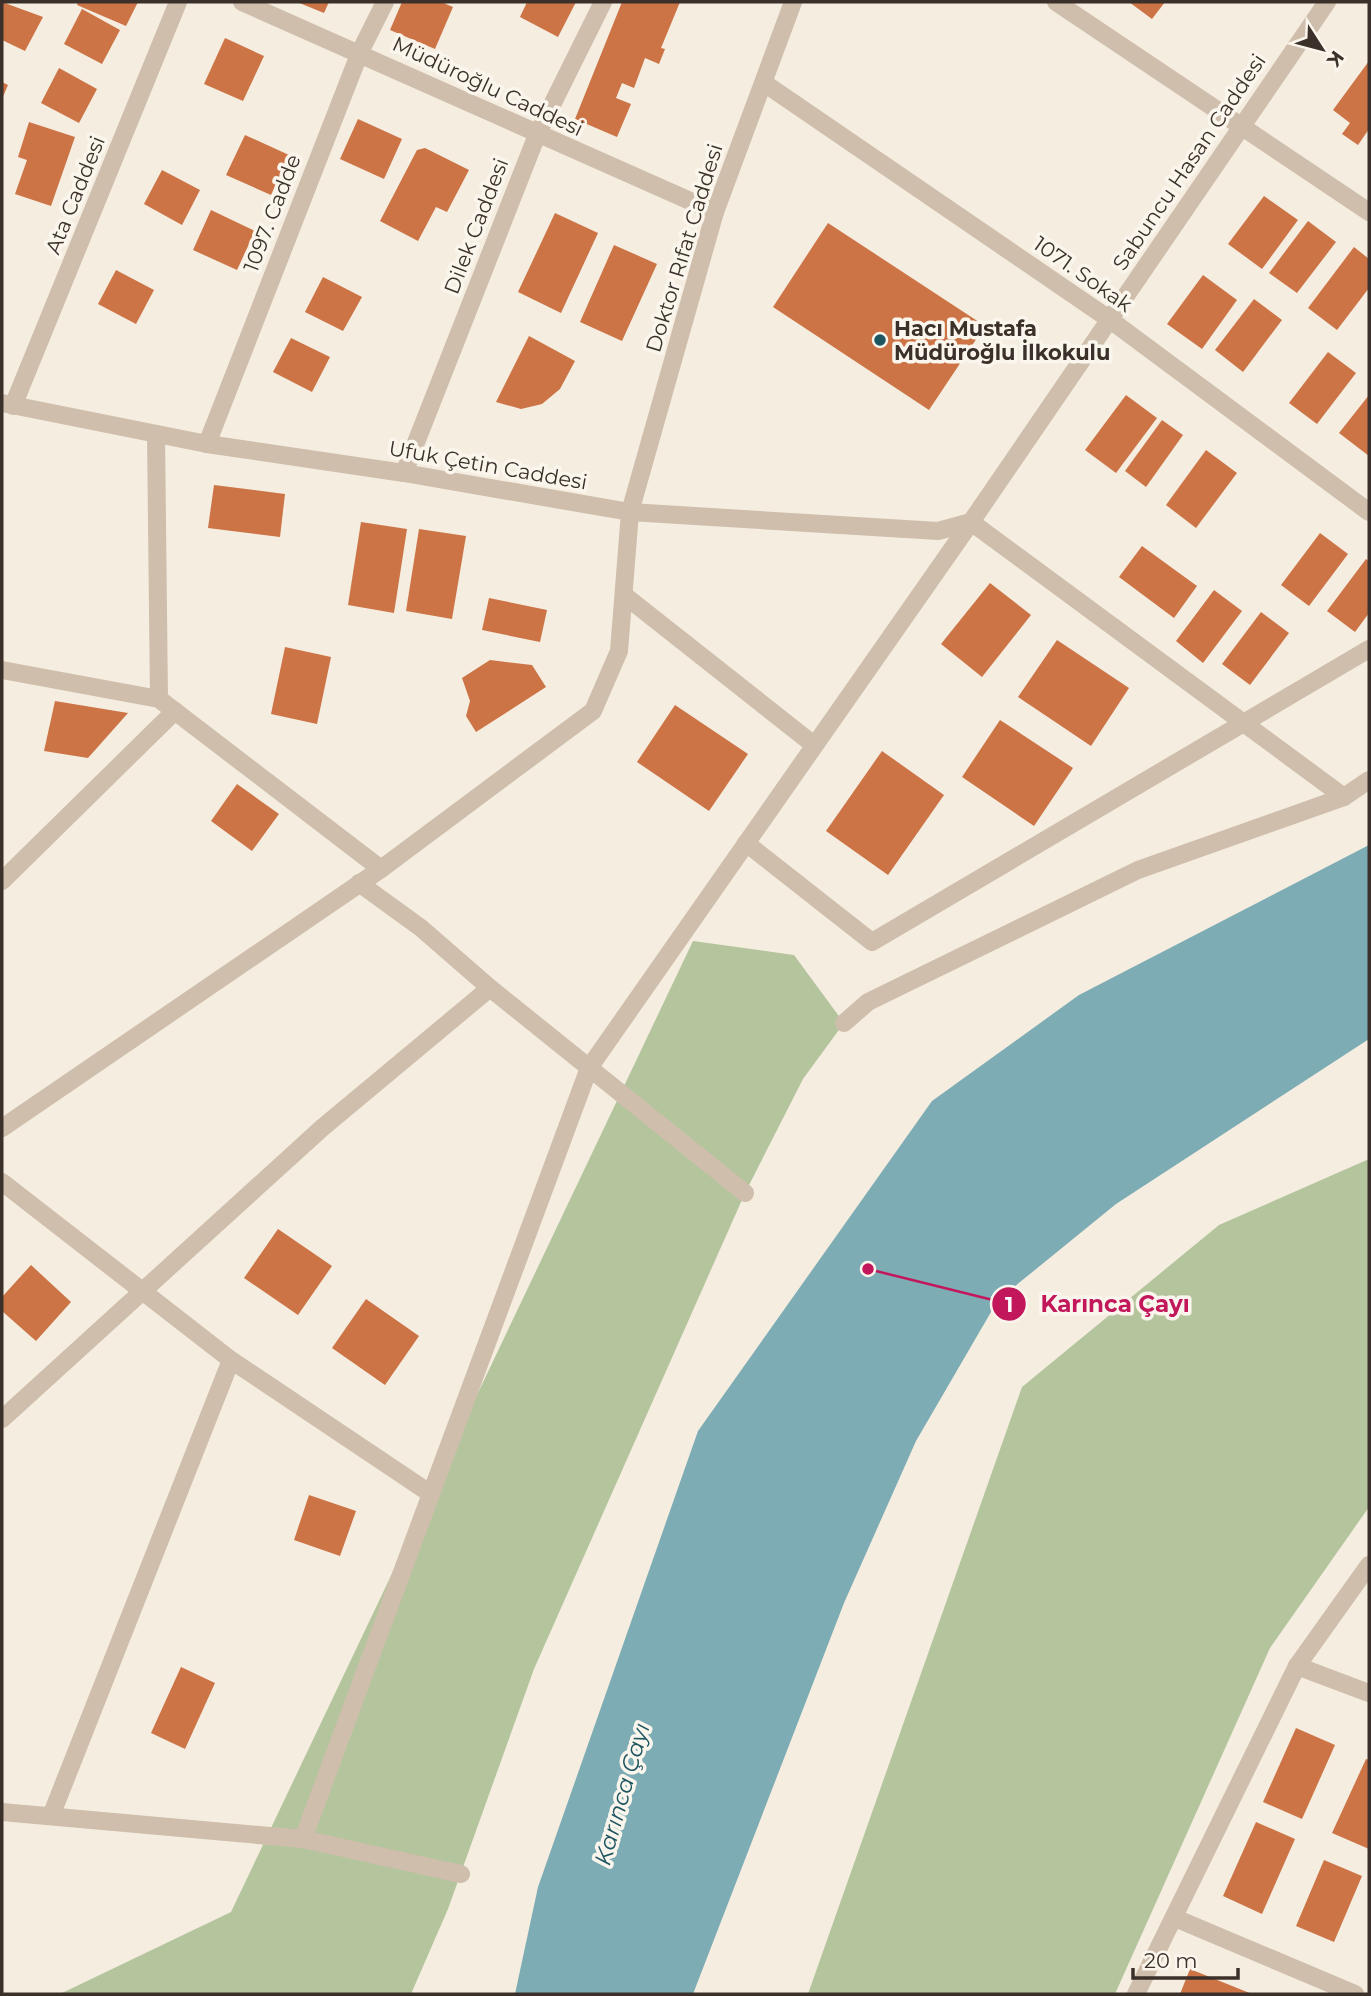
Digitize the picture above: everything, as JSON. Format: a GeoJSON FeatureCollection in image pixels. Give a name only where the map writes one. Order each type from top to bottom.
{"type":"FeatureCollection","features":[{"type":"Feature","properties":{"kind":"street","name":"Ata Caddesi"},"geometry":{"type":"LineString","coordinates":[[8,405],[178,2]]}},
{"type":"Feature","properties":{"kind":"street","name":"Müdüroğlu Caddesi"},"geometry":{"type":"LineString","coordinates":[[242,2],[360,52],[537,135],[715,212]]}},
{"type":"Feature","properties":{"kind":"street","name":"1097. Cadde"},"geometry":{"type":"LineString","coordinates":[[206,444],[360,52],[385,2]]}},
{"type":"Feature","properties":{"kind":"street","name":"Dilek Caddesi"},"geometry":{"type":"LineString","coordinates":[[404,473],[537,135],[603,2]]}},
{"type":"Feature","properties":{"kind":"street","name":"Doktor Rıfat Caddesi"},"geometry":{"type":"LineString","coordinates":[[2,1128],[381,869],[593,711],[619,651],[631,512],[715,212],[793,2]]}},
{"type":"Feature","properties":{"kind":"street"},"geometry":{"type":"LineString","coordinates":[[1056,2],[1369,212]]}},
{"type":"Feature","properties":{"kind":"street","name":"Sabuncu Hasan Caddesi"},"geometry":{"type":"LineString","coordinates":[[303,1839],[589,1068],[971,522],[1327,2]]}},
{"type":"Feature","properties":{"kind":"street","name":"1071. Sokak"},"geometry":{"type":"LineString","coordinates":[[764,83],[1109,319],[1369,512]]}},
{"type":"Feature","properties":{"kind":"street","name":"Ufuk Çetin Caddesi"},"geometry":{"type":"LineString","coordinates":[[8,405],[206,444],[404,473],[631,512],[938,531],[971,522]]}},
{"type":"Feature","properties":{"kind":"street"},"geometry":{"type":"LineString","coordinates":[[156,434],[159,699]]}},
{"type":"Feature","properties":{"kind":"street"},"geometry":{"type":"LineString","coordinates":[[971,522],[1344,797]]}},
{"type":"Feature","properties":{"kind":"street"},"geometry":{"type":"LineString","coordinates":[[624,595],[814,745]]}},
{"type":"Feature","properties":{"kind":"street"},"geometry":{"type":"LineString","coordinates":[[746,843],[872,942],[1369,649]]}},
{"type":"Feature","properties":{"kind":"street"},"geometry":{"type":"LineString","coordinates":[[2,670],[159,699],[381,869]]}},
{"type":"Feature","properties":{"kind":"street"},"geometry":{"type":"LineString","coordinates":[[2,881],[176,711]]}},
{"type":"Feature","properties":{"kind":"street"},"geometry":{"type":"LineString","coordinates":[[844,1023],[868,1002],[1138,870],[1344,797],[1369,780]]}},
{"type":"Feature","properties":{"kind":"street"},"geometry":{"type":"LineString","coordinates":[[359,883],[421,928],[489,988],[745,1193]]}},
{"type":"Feature","properties":{"kind":"street"},"geometry":{"type":"LineString","coordinates":[[2,1419],[322,1128],[489,988]]}},
{"type":"Feature","properties":{"kind":"street"},"geometry":{"type":"LineString","coordinates":[[2,1182],[231,1360],[431,1494]]}},
{"type":"Feature","properties":{"kind":"street"},"geometry":{"type":"LineString","coordinates":[[51,1816],[231,1360]]}},
{"type":"Feature","properties":{"kind":"street"},"geometry":{"type":"LineString","coordinates":[[1136,1994],[1297,1666],[1369,1566]]}},
{"type":"Feature","properties":{"kind":"street"},"geometry":{"type":"LineString","coordinates":[[1297,1666],[1369,1693]]}},
{"type":"Feature","properties":{"kind":"street"},"geometry":{"type":"LineString","coordinates":[[2,1812],[303,1839],[461,1874]]}},
{"type":"Feature","properties":{"kind":"street"},"geometry":{"type":"LineString","coordinates":[[1175,1918],[1355,1994]]}},
{"type":"Feature","properties":{"kind":"green space"},"geometry":{"type":"Polygon","coordinates":[[[693,941],[794,955],[844,1023],[803,1079],[745,1193],[534,1669],[448,1909],[411,1994],[60,1994],[231,1912],[693,941]]]}},
{"type":"Feature","properties":{"kind":"green space"},"geometry":{"type":"Polygon","coordinates":[[[1369,1159],[1369,1507],[1270,1648],[1115,1994],[808,1994],[1022,1387],[1219,1225],[1369,1159]]]}},
{"type":"Feature","properties":{"kind":"water"},"geometry":{"type":"Polygon","coordinates":[[[1369,845],[1369,1039],[1116,1204],[998,1300],[916,1441],[844,1603],[693,1994],[515,1994],[538,1887],[698,1431],[932,1101],[1079,995],[1369,845]]]}},
{"type":"Feature","properties":{"kind":"building"},"geometry":{"type":"Polygon","coordinates":[[[2,2],[43,17],[25,51],[2,40],[2,2]]]}},
{"type":"Feature","properties":{"kind":"building"},"geometry":{"type":"Polygon","coordinates":[[[78,2],[138,2],[126,26],[77,5],[78,2]]]}},
{"type":"Feature","properties":{"kind":"building"},"geometry":{"type":"Polygon","coordinates":[[[297,2],[329,2],[324,13],[297,2]]]}},
{"type":"Feature","properties":{"kind":"building"},"geometry":{"type":"Polygon","coordinates":[[[402,2],[441,2],[453,7],[435,49],[390,30],[402,2]]]}},
{"type":"Feature","properties":{"kind":"building"},"geometry":{"type":"Polygon","coordinates":[[[527,2],[576,2],[558,37],[520,17],[527,2]]]}},
{"type":"Feature","properties":{"kind":"building"},"geometry":{"type":"Polygon","coordinates":[[[622,2],[680,2],[661,48],[665,49],[659,64],[645,58],[634,88],[622,83],[616,98],[631,104],[617,137],[575,119],[622,2]]]}},
{"type":"Feature","properties":{"kind":"building"},"geometry":{"type":"Polygon","coordinates":[[[1129,2],[1165,2],[1152,19],[1129,2]]]}},
{"type":"Feature","properties":{"kind":"building"},"geometry":{"type":"Polygon","coordinates":[[[82,9],[120,30],[102,64],[64,44],[82,9]]]}},
{"type":"Feature","properties":{"kind":"building"},"geometry":{"type":"Polygon","coordinates":[[[225,38],[264,56],[243,101],[204,84],[225,38]]]}},
{"type":"Feature","properties":{"kind":"building"},"geometry":{"type":"Polygon","coordinates":[[[1369,61],[1369,129],[1358,145],[1342,134],[1350,123],[1333,110],[1369,61]]]}},
{"type":"Feature","properties":{"kind":"building"},"geometry":{"type":"Polygon","coordinates":[[[59,68],[97,89],[79,123],[41,103],[59,68]]]}},
{"type":"Feature","properties":{"kind":"building"},"geometry":{"type":"Polygon","coordinates":[[[2,82],[8,85],[2,99],[2,82]]]}},
{"type":"Feature","properties":{"kind":"building"},"geometry":{"type":"Polygon","coordinates":[[[358,119],[402,139],[384,179],[340,159],[358,119]]]}},
{"type":"Feature","properties":{"kind":"building"},"geometry":{"type":"Polygon","coordinates":[[[29,122],[75,137],[51,206],[15,194],[27,160],[18,157],[29,122]]]}},
{"type":"Feature","properties":{"kind":"building"},"geometry":{"type":"Polygon","coordinates":[[[245,135],[289,155],[271,195],[226,175],[245,135]]]}},
{"type":"Feature","properties":{"kind":"building"},"geometry":{"type":"Polygon","coordinates":[[[425,148],[469,170],[447,212],[436,207],[418,241],[380,221],[417,150],[425,148]]]}},
{"type":"Feature","properties":{"kind":"building"},"geometry":{"type":"Polygon","coordinates":[[[162,170],[200,190],[182,225],[144,204],[162,170]]]}},
{"type":"Feature","properties":{"kind":"building"},"geometry":{"type":"Polygon","coordinates":[[[1264,196],[1298,220],[1262,269],[1228,244],[1264,196]]]}},
{"type":"Feature","properties":{"kind":"building"},"geometry":{"type":"Polygon","coordinates":[[[211,210],[255,231],[237,270],[193,250],[211,210]]]}},
{"type":"Feature","properties":{"kind":"building"},"geometry":{"type":"Polygon","coordinates":[[[555,213],[598,233],[561,313],[518,292],[555,213]]]}},
{"type":"Feature","properties":{"kind":"building"},"geometry":{"type":"Polygon","coordinates":[[[1308,221],[1336,242],[1297,293],[1269,273],[1308,221]]]}},
{"type":"Feature","properties":{"kind":"building"},"geometry":{"type":"Polygon","coordinates":[[[828,223],[985,326],[929,410],[773,307],[828,223]]]}},
{"type":"Feature","properties":{"kind":"building"},"geometry":{"type":"Polygon","coordinates":[[[614,245],[657,264],[622,341],[580,322],[614,245]]]}},
{"type":"Feature","properties":{"kind":"building"},"geometry":{"type":"Polygon","coordinates":[[[1354,247],[1369,259],[1369,288],[1337,330],[1308,308],[1354,247]]]}},
{"type":"Feature","properties":{"kind":"building"},"geometry":{"type":"Polygon","coordinates":[[[116,270],[154,290],[136,324],[98,304],[116,270]]]}},
{"type":"Feature","properties":{"kind":"building"},"geometry":{"type":"Polygon","coordinates":[[[1203,275],[1237,300],[1202,349],[1167,324],[1203,275]]]}},
{"type":"Feature","properties":{"kind":"building"},"geometry":{"type":"Polygon","coordinates":[[[323,277],[362,297],[343,331],[305,312],[323,277]]]}},
{"type":"Feature","properties":{"kind":"building"},"geometry":{"type":"Polygon","coordinates":[[[1254,299],[1282,320],[1243,372],[1215,350],[1254,299]]]}},
{"type":"Feature","properties":{"kind":"building"},"geometry":{"type":"Polygon","coordinates":[[[529,336],[575,361],[560,389],[542,404],[521,409],[496,402],[529,336]]]}},
{"type":"Feature","properties":{"kind":"building"},"geometry":{"type":"Polygon","coordinates":[[[291,338],[330,357],[312,392],[273,372],[291,338]]]}},
{"type":"Feature","properties":{"kind":"building"},"geometry":{"type":"Polygon","coordinates":[[[1328,352],[1356,373],[1317,424],[1289,403],[1328,352]]]}},
{"type":"Feature","properties":{"kind":"building"},"geometry":{"type":"Polygon","coordinates":[[[1126,395],[1157,418],[1116,473],[1085,450],[1126,395]]]}},
{"type":"Feature","properties":{"kind":"building"},"geometry":{"type":"Polygon","coordinates":[[[1369,395],[1369,456],[1339,433],[1369,395]]]}},
{"type":"Feature","properties":{"kind":"building"},"geometry":{"type":"Polygon","coordinates":[[[1162,420],[1183,435],[1146,487],[1125,471],[1162,420]]]}},
{"type":"Feature","properties":{"kind":"building"},"geometry":{"type":"Polygon","coordinates":[[[1206,450],[1237,473],[1196,528],[1166,505],[1206,450]]]}},
{"type":"Feature","properties":{"kind":"building"},"geometry":{"type":"Polygon","coordinates":[[[214,485],[285,494],[280,537],[208,528],[214,485]]]}},
{"type":"Feature","properties":{"kind":"building"},"geometry":{"type":"Polygon","coordinates":[[[361,522],[407,529],[394,613],[348,605],[361,522]]]}},
{"type":"Feature","properties":{"kind":"building"},"geometry":{"type":"Polygon","coordinates":[[[419,529],[466,536],[452,619],[406,611],[419,529]]]}},
{"type":"Feature","properties":{"kind":"building"},"geometry":{"type":"Polygon","coordinates":[[[1320,533],[1348,554],[1309,606],[1281,585],[1320,533]]]}},
{"type":"Feature","properties":{"kind":"building"},"geometry":{"type":"Polygon","coordinates":[[[1142,546],[1197,586],[1174,618],[1119,577],[1142,546]]]}},
{"type":"Feature","properties":{"kind":"building"},"geometry":{"type":"Polygon","coordinates":[[[1366,559],[1369,561],[1369,613],[1355,632],[1327,611],[1366,559]]]}},
{"type":"Feature","properties":{"kind":"building"},"geometry":{"type":"Polygon","coordinates":[[[990,583],[1031,615],[982,677],[941,644],[990,583]]]}},
{"type":"Feature","properties":{"kind":"building"},"geometry":{"type":"Polygon","coordinates":[[[1214,590],[1242,611],[1203,663],[1176,641],[1214,590]]]}},
{"type":"Feature","properties":{"kind":"building"},"geometry":{"type":"Polygon","coordinates":[[[489,598],[547,610],[540,642],[482,630],[489,598]]]}},
{"type":"Feature","properties":{"kind":"building"},"geometry":{"type":"Polygon","coordinates":[[[1261,612],[1289,633],[1250,685],[1222,664],[1261,612]]]}},
{"type":"Feature","properties":{"kind":"building"},"geometry":{"type":"Polygon","coordinates":[[[1057,640],[1129,688],[1091,746],[1018,697],[1057,640]]]}},
{"type":"Feature","properties":{"kind":"building"},"geometry":{"type":"Polygon","coordinates":[[[285,647],[331,657],[317,724],[271,714],[285,647]]]}},
{"type":"Feature","properties":{"kind":"building"},"geometry":{"type":"Polygon","coordinates":[[[490,660],[532,665],[546,687],[476,732],[466,716],[470,701],[462,678],[490,660]]]}},
{"type":"Feature","properties":{"kind":"building"},"geometry":{"type":"Polygon","coordinates":[[[55,701],[128,713],[88,758],[44,751],[55,701]]]}},
{"type":"Feature","properties":{"kind":"building"},"geometry":{"type":"Polygon","coordinates":[[[675,705],[748,754],[709,811],[637,762],[675,705]]]}},
{"type":"Feature","properties":{"kind":"building"},"geometry":{"type":"Polygon","coordinates":[[[1000,720],[1073,768],[1034,826],[962,777],[1000,720]]]}},
{"type":"Feature","properties":{"kind":"building"},"geometry":{"type":"Polygon","coordinates":[[[882,751],[944,795],[888,875],[826,831],[882,751]]]}},
{"type":"Feature","properties":{"kind":"building"},"geometry":{"type":"Polygon","coordinates":[[[237,784],[279,814],[252,851],[211,821],[237,784]]]}},
{"type":"Feature","properties":{"kind":"building"},"geometry":{"type":"Polygon","coordinates":[[[278,1229],[332,1266],[298,1315],[244,1278],[278,1229]]]}},
{"type":"Feature","properties":{"kind":"building"},"geometry":{"type":"Polygon","coordinates":[[[31,1265],[71,1302],[36,1341],[2,1311],[2,1297],[31,1265]]]}},
{"type":"Feature","properties":{"kind":"building"},"geometry":{"type":"Polygon","coordinates":[[[366,1299],[419,1336],[385,1385],[332,1348],[366,1299]]]}},
{"type":"Feature","properties":{"kind":"building"},"geometry":{"type":"Polygon","coordinates":[[[309,1495],[356,1511],[340,1556],[294,1540],[309,1495]]]}},
{"type":"Feature","properties":{"kind":"building"},"geometry":{"type":"Polygon","coordinates":[[[181,1667],[215,1683],[185,1749],[151,1733],[181,1667]]]}},
{"type":"Feature","properties":{"kind":"building"},"geometry":{"type":"Polygon","coordinates":[[[1296,1728],[1335,1745],[1302,1819],[1263,1802],[1296,1728]]]}},
{"type":"Feature","properties":{"kind":"building"},"geometry":{"type":"Polygon","coordinates":[[[1366,1759],[1369,1760],[1369,1849],[1332,1833],[1366,1759]]]}},
{"type":"Feature","properties":{"kind":"building"},"geometry":{"type":"Polygon","coordinates":[[[1256,1822],[1295,1839],[1262,1914],[1223,1896],[1256,1822]]]}},
{"type":"Feature","properties":{"kind":"building"},"geometry":{"type":"Polygon","coordinates":[[[1324,1860],[1362,1876],[1334,1942],[1296,1926],[1324,1860]]]}},
{"type":"Feature","properties":{"kind":"building"},"geometry":{"type":"Polygon","coordinates":[[[1190,1969],[1252,1994],[1180,1994],[1190,1969]]]}},
{"type":"Feature","properties":{"kind":"place","name":"Hacı Mustafa Müdüroğlu İlkokulu"},"geometry":{"type":"Point","coordinates":[880,340]}},
{"type":"Feature","properties":{"kind":"place","name":"Karınca Çayı"},"geometry":{"type":"Point","coordinates":[868,1269]}}]}
